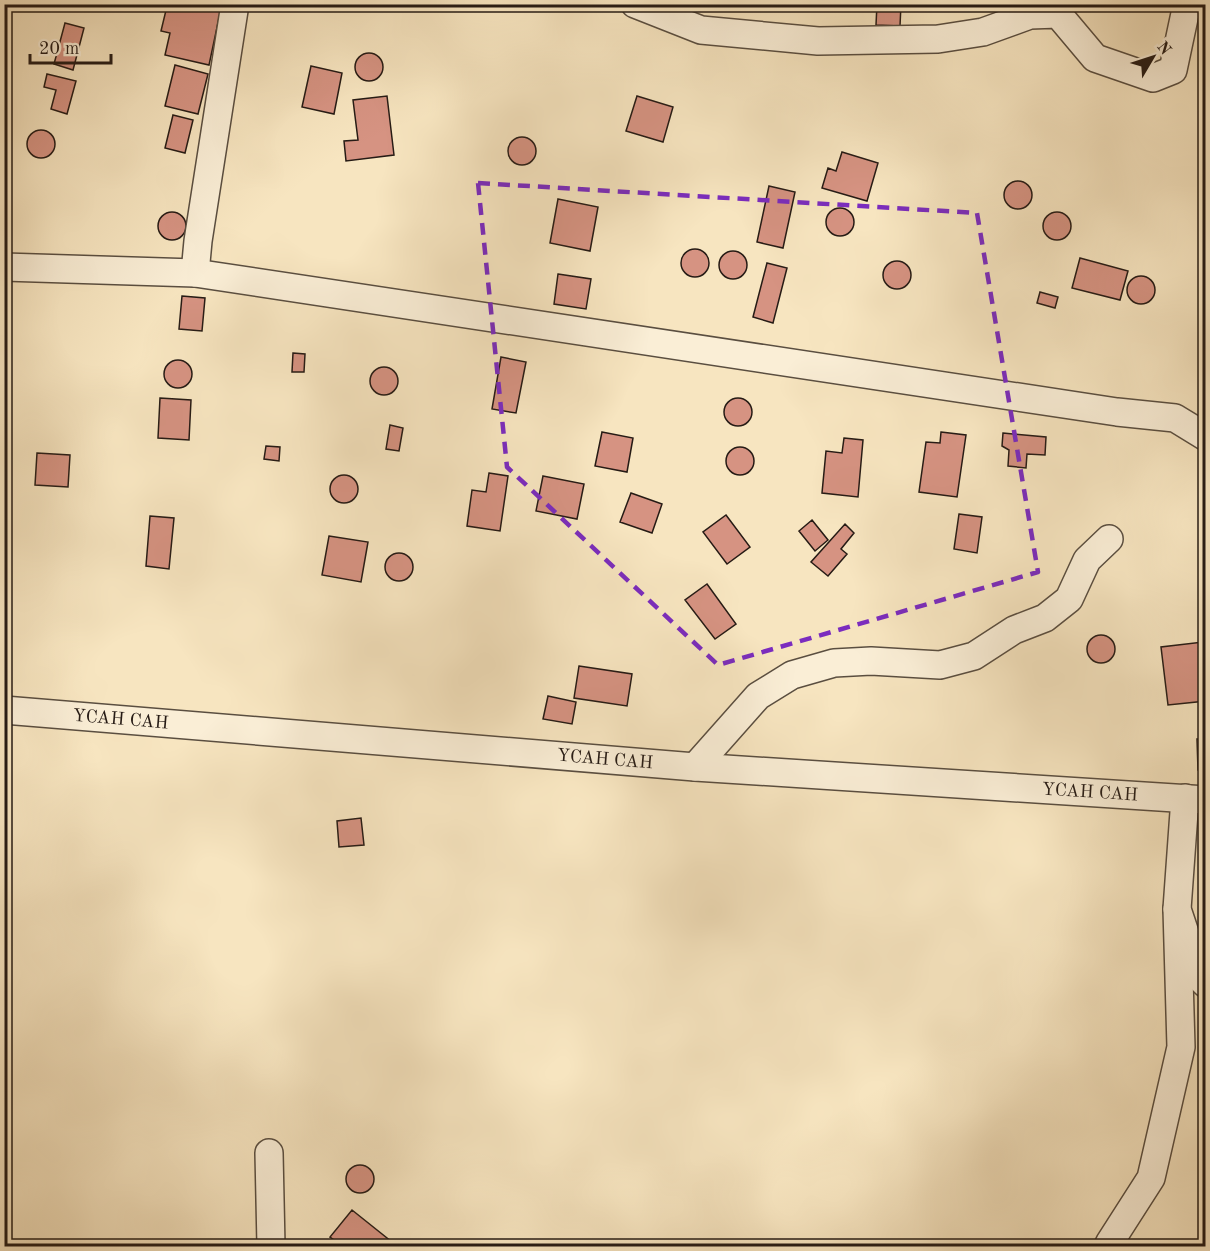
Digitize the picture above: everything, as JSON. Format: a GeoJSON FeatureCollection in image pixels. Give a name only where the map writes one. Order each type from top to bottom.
{"type":"FeatureCollection","features":[{"type":"Feature","properties":{"kind":"street"},"geometry":{"type":"LineString","coordinates":[[195,273],[235,4]]}},
{"type":"Feature","properties":{"kind":"street"},"geometry":{"type":"LineString","coordinates":[[634,4],[701,30],[818,41],[938,39],[982,32],[1030,15],[1058,14],[1095,57],[1153,78],[1173,70],[1187,4]]}},
{"type":"Feature","properties":{"kind":"street"},"geometry":{"type":"LineString","coordinates":[[4,267],[195,273],[1117,412],[1175,418],[1206,437]]}},
{"type":"Feature","properties":{"kind":"street"},"geometry":{"type":"LineString","coordinates":[[695,767],[758,696],[792,675],[834,663],[871,661],[940,665],[974,656],[1014,630],[1045,618],[1069,599],[1087,560],[1109,539]]}},
{"type":"Feature","properties":{"kind":"street","name":"ҮСАН САН"},"geometry":{"type":"LineString","coordinates":[[4,711],[695,767],[1195,799]]}},
{"type":"Feature","properties":{"kind":"street"},"geometry":{"type":"LineString","coordinates":[[1108,1246],[1151,1178],[1181,1047],[1177,909],[1195,799]]}},
{"type":"Feature","properties":{"kind":"street"},"geometry":{"type":"LineString","coordinates":[[1177,909],[1200,978],[1206,984]]}},
{"type":"Feature","properties":{"kind":"street"},"geometry":{"type":"LineString","coordinates":[[269,1154],[271,1246]]}},
{"type":"Feature","properties":{"kind":"highlighted area"},"geometry":{"type":"Polygon","coordinates":[[[478,183],[977,213],[1038,572],[718,665],[507,467],[478,183]]]}},
{"type":"Feature","properties":{"kind":"building"},"geometry":{"type":"Polygon","coordinates":[[[172,4],[222,4],[209,65],[165,55],[170,33],[161,31],[167,6],[172,4]]]}},
{"type":"Feature","properties":{"kind":"building"},"geometry":{"type":"Polygon","coordinates":[[[877,4],[901,4],[900,26],[876,25],[877,4]]]}},
{"type":"Feature","properties":{"kind":"building"},"geometry":{"type":"Polygon","coordinates":[[[65,23],[84,28],[73,70],[54,64],[65,23]]]}},
{"type":"Feature","properties":{"kind":"building"},"geometry":{"type":"Polygon","coordinates":[[[369,53],[379,57],[383,67],[379,77],[369,81],[359,77],[355,67],[359,57],[369,53]]]}},
{"type":"Feature","properties":{"kind":"building"},"geometry":{"type":"Polygon","coordinates":[[[175,65],[208,74],[198,114],[165,106],[175,65]]]}},
{"type":"Feature","properties":{"kind":"building"},"geometry":{"type":"Polygon","coordinates":[[[311,66],[342,73],[334,114],[302,107],[311,66]]]}},
{"type":"Feature","properties":{"kind":"building"},"geometry":{"type":"Polygon","coordinates":[[[47,74],[76,81],[67,114],[51,109],[56,90],[44,87],[47,74]]]}},
{"type":"Feature","properties":{"kind":"building"},"geometry":{"type":"Polygon","coordinates":[[[387,96],[394,155],[346,161],[344,141],[358,140],[353,100],[387,96]]]}},
{"type":"Feature","properties":{"kind":"building"},"geometry":{"type":"Polygon","coordinates":[[[637,96],[673,107],[663,142],[626,131],[637,96]]]}},
{"type":"Feature","properties":{"kind":"building"},"geometry":{"type":"Polygon","coordinates":[[[173,115],[193,120],[185,153],[165,148],[173,115]]]}},
{"type":"Feature","properties":{"kind":"building"},"geometry":{"type":"Polygon","coordinates":[[[41,130],[51,134],[55,144],[51,154],[41,158],[31,154],[27,144],[31,134],[41,130]]]}},
{"type":"Feature","properties":{"kind":"building"},"geometry":{"type":"Polygon","coordinates":[[[522,137],[532,141],[536,151],[532,161],[522,165],[512,161],[508,151],[512,141],[522,137]]]}},
{"type":"Feature","properties":{"kind":"building"},"geometry":{"type":"Polygon","coordinates":[[[842,152],[878,163],[867,201],[822,188],[828,168],[836,171],[842,152]]]}},
{"type":"Feature","properties":{"kind":"building"},"geometry":{"type":"Polygon","coordinates":[[[1018,181],[1028,185],[1032,195],[1028,205],[1018,209],[1008,205],[1004,195],[1008,185],[1018,181]]]}},
{"type":"Feature","properties":{"kind":"building"},"geometry":{"type":"Polygon","coordinates":[[[769,186],[795,192],[783,248],[757,242],[769,186]]]}},
{"type":"Feature","properties":{"kind":"building"},"geometry":{"type":"Polygon","coordinates":[[[558,199],[598,207],[590,251],[550,243],[558,199]]]}},
{"type":"Feature","properties":{"kind":"building"},"geometry":{"type":"Polygon","coordinates":[[[840,208],[850,212],[854,222],[850,232],[840,236],[830,232],[826,222],[830,212],[840,208]]]}},
{"type":"Feature","properties":{"kind":"building"},"geometry":{"type":"Polygon","coordinates":[[[172,212],[182,216],[186,226],[182,236],[172,240],[162,236],[158,226],[162,216],[172,212]]]}},
{"type":"Feature","properties":{"kind":"building"},"geometry":{"type":"Polygon","coordinates":[[[1057,212],[1067,216],[1071,226],[1067,236],[1057,240],[1047,236],[1043,226],[1047,216],[1057,212]]]}},
{"type":"Feature","properties":{"kind":"building"},"geometry":{"type":"Polygon","coordinates":[[[695,249],[705,253],[709,263],[705,273],[695,277],[685,273],[681,263],[685,253],[695,249]]]}},
{"type":"Feature","properties":{"kind":"building"},"geometry":{"type":"Polygon","coordinates":[[[733,251],[743,255],[747,265],[743,275],[733,279],[723,275],[719,265],[723,255],[733,251]]]}},
{"type":"Feature","properties":{"kind":"building"},"geometry":{"type":"Polygon","coordinates":[[[1080,258],[1128,271],[1120,300],[1072,288],[1080,258]]]}},
{"type":"Feature","properties":{"kind":"building"},"geometry":{"type":"Polygon","coordinates":[[[897,261],[907,265],[911,275],[907,285],[897,289],[887,285],[883,275],[887,265],[897,261]]]}},
{"type":"Feature","properties":{"kind":"building"},"geometry":{"type":"Polygon","coordinates":[[[767,263],[787,268],[773,323],[753,317],[767,263]]]}},
{"type":"Feature","properties":{"kind":"building"},"geometry":{"type":"Polygon","coordinates":[[[558,274],[591,279],[586,309],[554,304],[558,274]]]}},
{"type":"Feature","properties":{"kind":"building"},"geometry":{"type":"Polygon","coordinates":[[[1141,276],[1151,280],[1155,290],[1151,300],[1141,304],[1131,300],[1127,290],[1131,280],[1141,276]]]}},
{"type":"Feature","properties":{"kind":"building"},"geometry":{"type":"Polygon","coordinates":[[[1040,292],[1058,297],[1055,308],[1037,303],[1040,292]]]}},
{"type":"Feature","properties":{"kind":"building"},"geometry":{"type":"Polygon","coordinates":[[[182,296],[205,298],[202,331],[179,329],[182,296]]]}},
{"type":"Feature","properties":{"kind":"building"},"geometry":{"type":"Polygon","coordinates":[[[293,353],[305,354],[304,372],[292,372],[293,353]]]}},
{"type":"Feature","properties":{"kind":"building"},"geometry":{"type":"Polygon","coordinates":[[[501,357],[526,362],[516,413],[492,409],[501,357]]]}},
{"type":"Feature","properties":{"kind":"building"},"geometry":{"type":"Polygon","coordinates":[[[178,360],[188,364],[192,374],[188,384],[178,388],[168,384],[164,374],[168,364],[178,360]]]}},
{"type":"Feature","properties":{"kind":"building"},"geometry":{"type":"Polygon","coordinates":[[[384,367],[394,371],[398,381],[394,391],[384,395],[374,391],[370,381],[374,371],[384,367]]]}},
{"type":"Feature","properties":{"kind":"building"},"geometry":{"type":"Polygon","coordinates":[[[160,398],[191,400],[189,440],[158,438],[160,398]]]}},
{"type":"Feature","properties":{"kind":"building"},"geometry":{"type":"Polygon","coordinates":[[[738,398],[748,402],[752,412],[748,422],[738,426],[728,422],[724,412],[728,402],[738,398]]]}},
{"type":"Feature","properties":{"kind":"building"},"geometry":{"type":"Polygon","coordinates":[[[390,425],[403,428],[399,451],[386,449],[390,425]]]}},
{"type":"Feature","properties":{"kind":"building"},"geometry":{"type":"Polygon","coordinates":[[[602,432],[633,438],[627,472],[595,466],[602,432]]]}},
{"type":"Feature","properties":{"kind":"building"},"geometry":{"type":"Polygon","coordinates":[[[941,432],[966,435],[957,497],[919,492],[926,442],[940,443],[941,432]]]}},
{"type":"Feature","properties":{"kind":"building"},"geometry":{"type":"Polygon","coordinates":[[[1003,433],[1046,437],[1045,455],[1027,454],[1026,468],[1008,466],[1009,450],[1002,446],[1003,433]]]}},
{"type":"Feature","properties":{"kind":"building"},"geometry":{"type":"Polygon","coordinates":[[[844,438],[863,440],[858,497],[822,493],[826,451],[842,453],[844,438]]]}},
{"type":"Feature","properties":{"kind":"building"},"geometry":{"type":"Polygon","coordinates":[[[266,446],[280,447],[279,461],[264,459],[266,446]]]}},
{"type":"Feature","properties":{"kind":"building"},"geometry":{"type":"Polygon","coordinates":[[[740,447],[750,451],[754,461],[750,471],[740,475],[730,471],[726,461],[730,451],[740,447]]]}},
{"type":"Feature","properties":{"kind":"building"},"geometry":{"type":"Polygon","coordinates":[[[37,453],[70,455],[68,487],[35,485],[37,453]]]}},
{"type":"Feature","properties":{"kind":"building"},"geometry":{"type":"Polygon","coordinates":[[[489,473],[508,476],[500,531],[467,526],[472,490],[486,492],[489,473]]]}},
{"type":"Feature","properties":{"kind":"building"},"geometry":{"type":"Polygon","coordinates":[[[344,475],[354,479],[358,489],[354,499],[344,503],[334,499],[330,489],[334,479],[344,475]]]}},
{"type":"Feature","properties":{"kind":"building"},"geometry":{"type":"Polygon","coordinates":[[[543,476],[584,484],[577,519],[536,511],[543,476]]]}},
{"type":"Feature","properties":{"kind":"building"},"geometry":{"type":"Polygon","coordinates":[[[631,493],[662,504],[652,533],[620,522],[631,493]]]}},
{"type":"Feature","properties":{"kind":"building"},"geometry":{"type":"Polygon","coordinates":[[[959,514],[982,517],[977,553],[954,549],[959,514]]]}},
{"type":"Feature","properties":{"kind":"building"},"geometry":{"type":"Polygon","coordinates":[[[726,515],[750,547],[727,564],[703,532],[726,515]]]}},
{"type":"Feature","properties":{"kind":"building"},"geometry":{"type":"Polygon","coordinates":[[[150,516],[174,518],[169,569],[146,566],[150,516]]]}},
{"type":"Feature","properties":{"kind":"building"},"geometry":{"type":"Polygon","coordinates":[[[812,520],[828,540],[815,551],[799,531],[812,520]]]}},
{"type":"Feature","properties":{"kind":"building"},"geometry":{"type":"Polygon","coordinates":[[[845,524],[854,533],[841,549],[847,554],[828,576],[811,562],[845,524]]]}},
{"type":"Feature","properties":{"kind":"building"},"geometry":{"type":"Polygon","coordinates":[[[329,536],[368,542],[361,582],[322,575],[329,536]]]}},
{"type":"Feature","properties":{"kind":"building"},"geometry":{"type":"Polygon","coordinates":[[[399,553],[409,557],[413,567],[409,577],[399,581],[389,577],[385,567],[389,557],[399,553]]]}},
{"type":"Feature","properties":{"kind":"building"},"geometry":{"type":"Polygon","coordinates":[[[707,584],[736,624],[715,639],[685,600],[707,584]]]}},
{"type":"Feature","properties":{"kind":"building"},"geometry":{"type":"Polygon","coordinates":[[[1101,635],[1111,639],[1115,649],[1111,659],[1101,663],[1091,659],[1087,649],[1091,639],[1101,635]]]}},
{"type":"Feature","properties":{"kind":"building"},"geometry":{"type":"Polygon","coordinates":[[[1203,642],[1206,663],[1206,701],[1168,705],[1161,647],[1203,642]]]}},
{"type":"Feature","properties":{"kind":"building"},"geometry":{"type":"Polygon","coordinates":[[[579,666],[632,674],[627,706],[574,698],[579,666]]]}},
{"type":"Feature","properties":{"kind":"building"},"geometry":{"type":"Polygon","coordinates":[[[548,696],[576,702],[572,724],[543,719],[548,696]]]}},
{"type":"Feature","properties":{"kind":"building"},"geometry":{"type":"Polygon","coordinates":[[[1197,739],[1206,739],[1206,770],[1198,770],[1197,739]]]}},
{"type":"Feature","properties":{"kind":"building"},"geometry":{"type":"Polygon","coordinates":[[[361,818],[364,845],[339,847],[337,821],[361,818]]]}},
{"type":"Feature","properties":{"kind":"building"},"geometry":{"type":"Polygon","coordinates":[[[360,1165],[370,1169],[374,1179],[370,1189],[360,1193],[350,1189],[346,1179],[350,1169],[360,1165]]]}},
{"type":"Feature","properties":{"kind":"building"},"geometry":{"type":"Polygon","coordinates":[[[352,1210],[397,1246],[342,1246],[330,1237],[352,1210]]]}}]}
